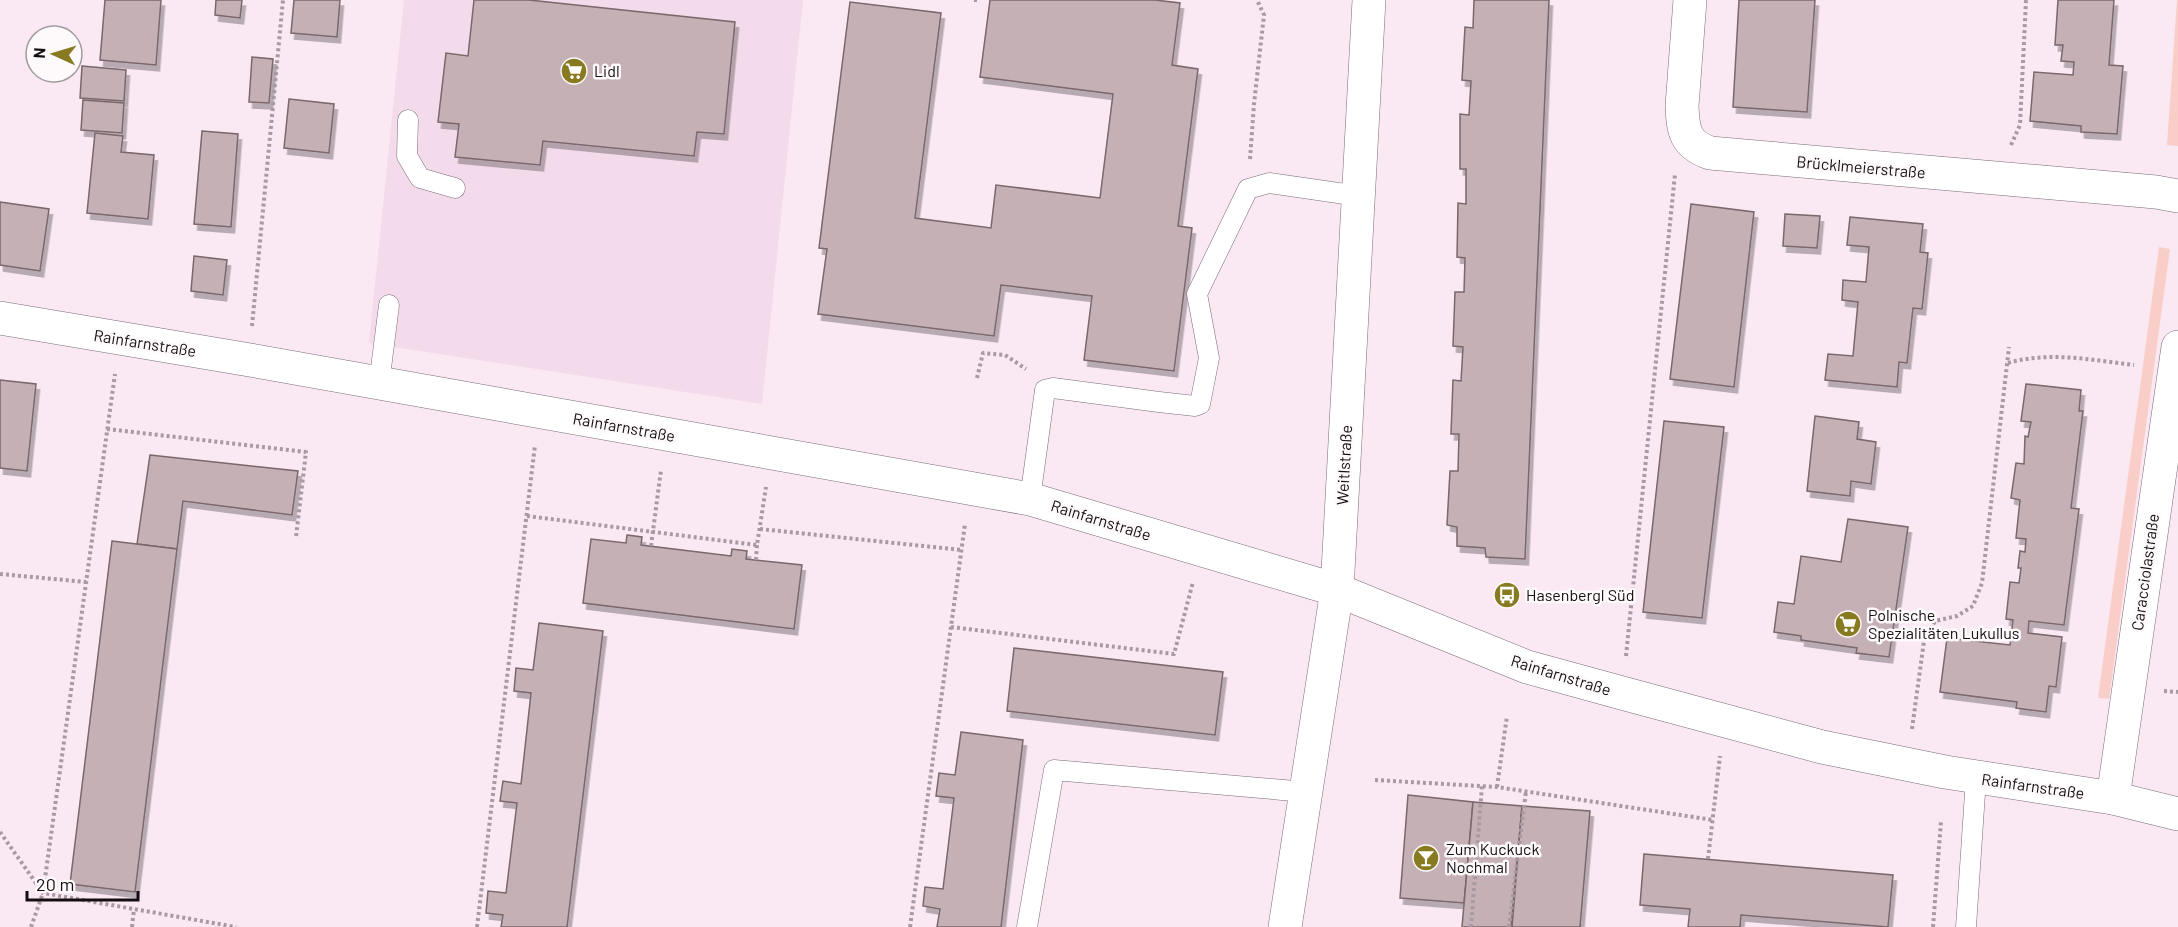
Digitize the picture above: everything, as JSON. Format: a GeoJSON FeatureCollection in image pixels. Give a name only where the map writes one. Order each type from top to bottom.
{"type":"FeatureCollection","features":[{"type":"Feature","properties":{"kind":"street","name":"Weitlstraße"},"geometry":{"type":"LineString","coordinates":[[1285,927],[1337,591],[1370,0]]}},
{"type":"Feature","properties":{"kind":"street"},"geometry":{"type":"LineString","coordinates":[[1688,139],[1683,123],[1682,106],[1690,0]]}},
{"type":"Feature","properties":{"kind":"street","name":"Brücklmeierstraße"},"geometry":{"type":"LineString","coordinates":[[1688,139],[1696,148],[1710,153],[2178,196]]}},
{"type":"Feature","properties":{"kind":"street","name":"Rainfarnstraße"},"geometry":{"type":"LineString","coordinates":[[0,318],[250,360],[1030,499],[1337,591],[1527,667],[1822,747],[1976,778],[2113,798],[2178,814]]}},
{"type":"Feature","properties":{"kind":"street","name":"Caracciolastraße"},"geometry":{"type":"LineString","coordinates":[[2113,798],[2178,347]]}},
{"type":"Feature","properties":{"kind":"lane"},"geometry":{"type":"LineString","coordinates":[[408,120],[406,156],[420,178],[455,188]]}},
{"type":"Feature","properties":{"kind":"lane"},"geometry":{"type":"LineString","coordinates":[[1030,499],[1045,390],[1053,388],[1195,406],[1200,404],[1209,358],[1197,294],[1248,189],[1269,183],[1359,196]]}},
{"type":"Feature","properties":{"kind":"lane"},"geometry":{"type":"LineString","coordinates":[[380,384],[389,305]]}},
{"type":"Feature","properties":{"kind":"lane"},"geometry":{"type":"LineString","coordinates":[[1027,927],[1054,770],[1306,792]]}},
{"type":"Feature","properties":{"kind":"lane"},"geometry":{"type":"LineString","coordinates":[[1966,927],[1976,778]]}},
{"type":"Feature","properties":{"kind":"path"},"geometry":{"type":"LineString","coordinates":[[250,360],[283,0]]}},
{"type":"Feature","properties":{"kind":"path"},"geometry":{"type":"LineString","coordinates":[[974,0],[980,0]]}},
{"type":"Feature","properties":{"kind":"path"},"geometry":{"type":"LineString","coordinates":[[1248,189],[1254,104],[1264,15],[1257,0]]}},
{"type":"Feature","properties":{"kind":"path"},"geometry":{"type":"LineString","coordinates":[[2001,179],[2002,162],[2020,125],[2026,0]]}},
{"type":"Feature","properties":{"kind":"path"},"geometry":{"type":"LineString","coordinates":[[1622,693],[1677,158],[1688,139]]}},
{"type":"Feature","properties":{"kind":"path"},"geometry":{"type":"LineString","coordinates":[[31,927],[43,893],[120,339]]}},
{"type":"Feature","properties":{"kind":"path"},"geometry":{"type":"LineString","coordinates":[[1906,765],[1924,641],[1935,621],[1957,616],[1973,606],[1982,583],[2010,347]]}},
{"type":"Feature","properties":{"kind":"path"},"geometry":{"type":"LineString","coordinates":[[977,378],[983,352],[1005,355],[1053,388]]}},
{"type":"Feature","properties":{"kind":"path"},"geometry":{"type":"LineString","coordinates":[[2008,363],[2026,358],[2056,357],[2134,365]]}},
{"type":"Feature","properties":{"kind":"path"},"geometry":{"type":"LineString","coordinates":[[477,927],[540,413]]}},
{"type":"Feature","properties":{"kind":"path"},"geometry":{"type":"LineString","coordinates":[[107,429],[306,452],[296,537]]}},
{"type":"Feature","properties":{"kind":"path"},"geometry":{"type":"LineString","coordinates":[[651,546],[666,435]]}},
{"type":"Feature","properties":{"kind":"path"},"geometry":{"type":"LineString","coordinates":[[756,560],[771,453]]}},
{"type":"Feature","properties":{"kind":"path"},"geometry":{"type":"LineString","coordinates":[[910,927],[971,488]]}},
{"type":"Feature","properties":{"kind":"path"},"geometry":{"type":"LineString","coordinates":[[527,516],[757,545]]}},
{"type":"Feature","properties":{"kind":"path"},"geometry":{"type":"LineString","coordinates":[[760,529],[962,550]]}},
{"type":"Feature","properties":{"kind":"path"},"geometry":{"type":"LineString","coordinates":[[951,627],[1174,654],[1202,550]]}},
{"type":"Feature","properties":{"kind":"path"},"geometry":{"type":"LineString","coordinates":[[0,574],[86,582]]}},
{"type":"Feature","properties":{"kind":"path"},"geometry":{"type":"LineString","coordinates":[[2160,691],[2178,692]]}},
{"type":"Feature","properties":{"kind":"path"},"geometry":{"type":"LineString","coordinates":[[1497,787],[1507,716]]}},
{"type":"Feature","properties":{"kind":"path"},"geometry":{"type":"LineString","coordinates":[[1708,859],[1724,721]]}},
{"type":"Feature","properties":{"kind":"path"},"geometry":{"type":"LineString","coordinates":[[1933,927],[1945,772]]}},
{"type":"Feature","properties":{"kind":"path"},"geometry":{"type":"LineString","coordinates":[[1374,780],[1497,787],[1713,820]]}},
{"type":"Feature","properties":{"kind":"path"},"geometry":{"type":"LineString","coordinates":[[1471,927],[1482,786]]}},
{"type":"Feature","properties":{"kind":"path"},"geometry":{"type":"LineString","coordinates":[[1509,927],[1526,791]]}},
{"type":"Feature","properties":{"kind":"path"},"geometry":{"type":"LineString","coordinates":[[0,832],[43,893],[236,927]]}},
{"type":"Feature","properties":{"kind":"path"},"geometry":{"type":"LineString","coordinates":[[132,927],[134,909]]}},
{"type":"Feature","properties":{"kind":"shaded area"},"geometry":{"type":"Polygon","coordinates":[[[404,0],[803,0],[762,404],[369,343],[404,0]]]}},
{"type":"Feature","properties":{"kind":"shaded area"},"geometry":{"type":"Polygon","coordinates":[[[2178,0],[2178,146],[2167,145],[2178,0]]]}},
{"type":"Feature","properties":{"kind":"shaded area"},"geometry":{"type":"Polygon","coordinates":[[[2159,247],[2170,249],[2109,699],[2098,698],[2159,247]]]}},
{"type":"Feature","properties":{"kind":"building"},"geometry":{"type":"Polygon","coordinates":[[[105,0],[161,0],[156,65],[100,60],[105,0]]]}},
{"type":"Feature","properties":{"kind":"building"},"geometry":{"type":"Polygon","coordinates":[[[216,0],[242,0],[240,18],[215,15],[216,0]]]}},
{"type":"Feature","properties":{"kind":"building"},"geometry":{"type":"Polygon","coordinates":[[[294,0],[340,0],[337,37],[291,33],[294,0]]]}},
{"type":"Feature","properties":{"kind":"building"},"geometry":{"type":"Polygon","coordinates":[[[474,0],[529,0],[735,22],[724,134],[697,132],[694,156],[543,141],[540,165],[455,157],[459,124],[438,122],[446,53],[468,56],[474,0]]]}},
{"type":"Feature","properties":{"kind":"building"},"geometry":{"type":"Polygon","coordinates":[[[990,0],[1155,0],[1180,3],[1172,65],[1198,69],[1178,226],[1192,228],[1174,371],[1084,360],[1092,296],[1001,285],[994,336],[818,314],[827,249],[819,248],[850,2],[941,13],[915,218],[991,228],[996,185],[1100,198],[1113,94],[980,77],[990,0]]]}},
{"type":"Feature","properties":{"kind":"building"},"geometry":{"type":"Polygon","coordinates":[[[1474,0],[1549,0],[1525,559],[1486,557],[1485,548],[1457,546],[1457,527],[1447,525],[1450,471],[1458,471],[1459,434],[1451,434],[1453,380],[1461,381],[1463,347],[1453,346],[1455,292],[1464,292],[1465,258],[1457,257],[1458,203],[1466,204],[1466,169],[1460,169],[1460,114],[1469,115],[1471,81],[1462,80],[1465,27],[1473,28],[1474,0]]]}},
{"type":"Feature","properties":{"kind":"building"},"geometry":{"type":"Polygon","coordinates":[[[1739,0],[1815,0],[1807,112],[1733,107],[1739,0]]]}},
{"type":"Feature","properties":{"kind":"building"},"geometry":{"type":"Polygon","coordinates":[[[2058,0],[2114,0],[2109,65],[2123,66],[2117,134],[2081,132],[2081,126],[2030,121],[2034,72],[2073,75],[2074,62],[2061,61],[2063,45],[2055,45],[2058,0]]]}},
{"type":"Feature","properties":{"kind":"building"},"geometry":{"type":"Polygon","coordinates":[[[252,57],[273,59],[269,103],[249,102],[252,57]]]}},
{"type":"Feature","properties":{"kind":"building"},"geometry":{"type":"Polygon","coordinates":[[[84,66],[126,70],[124,101],[80,98],[81,84],[84,84],[84,66]]]}},
{"type":"Feature","properties":{"kind":"building"},"geometry":{"type":"Polygon","coordinates":[[[289,99],[334,104],[329,153],[284,148],[289,99]]]}},
{"type":"Feature","properties":{"kind":"building"},"geometry":{"type":"Polygon","coordinates":[[[83,100],[124,103],[122,133],[81,130],[83,100]]]}},
{"type":"Feature","properties":{"kind":"building"},"geometry":{"type":"Polygon","coordinates":[[[202,131],[238,134],[231,227],[194,224],[202,131]]]}},
{"type":"Feature","properties":{"kind":"building"},"geometry":{"type":"Polygon","coordinates":[[[95,133],[123,136],[121,152],[154,155],[148,219],[87,213],[95,133]]]}},
{"type":"Feature","properties":{"kind":"building"},"geometry":{"type":"Polygon","coordinates":[[[0,202],[49,209],[40,271],[0,265],[0,202]]]}},
{"type":"Feature","properties":{"kind":"building"},"geometry":{"type":"Polygon","coordinates":[[[1691,204],[1754,212],[1734,387],[1670,379],[1691,204]]]}},
{"type":"Feature","properties":{"kind":"building"},"geometry":{"type":"Polygon","coordinates":[[[1785,214],[1820,216],[1817,248],[1783,246],[1785,214]]]}},
{"type":"Feature","properties":{"kind":"building"},"geometry":{"type":"Polygon","coordinates":[[[1850,217],[1923,224],[1920,252],[1928,253],[1922,309],[1913,308],[1907,363],[1899,362],[1897,387],[1825,380],[1828,354],[1853,356],[1858,302],[1842,300],[1843,280],[1866,282],[1869,247],[1847,245],[1850,217]]]}},
{"type":"Feature","properties":{"kind":"building"},"geometry":{"type":"Polygon","coordinates":[[[194,256],[227,260],[223,295],[191,291],[194,256]]]}},
{"type":"Feature","properties":{"kind":"building"},"geometry":{"type":"Polygon","coordinates":[[[0,380],[36,384],[27,471],[0,468],[0,380]]]}},
{"type":"Feature","properties":{"kind":"building"},"geometry":{"type":"Polygon","coordinates":[[[2026,384],[2081,390],[2079,411],[2083,411],[2071,508],[2079,509],[2064,625],[2029,621],[2028,633],[2062,637],[2056,687],[2049,686],[2046,712],[2016,708],[2017,702],[1940,692],[1947,638],[2010,645],[2013,620],[2006,619],[2010,582],[2019,583],[2020,551],[2025,552],[2026,539],[2016,538],[2020,500],[2011,498],[2016,463],[2024,464],[2025,436],[2028,437],[2031,422],[2021,421],[2026,384]]]}},
{"type":"Feature","properties":{"kind":"building"},"geometry":{"type":"Polygon","coordinates":[[[1815,416],[1859,422],[1857,439],[1876,442],[1871,484],[1851,481],[1850,496],[1807,491],[1815,416]]]}},
{"type":"Feature","properties":{"kind":"building"},"geometry":{"type":"Polygon","coordinates":[[[1664,421],[1724,427],[1702,618],[1643,612],[1664,421]]]}},
{"type":"Feature","properties":{"kind":"building"},"geometry":{"type":"Polygon","coordinates":[[[150,455],[298,471],[292,515],[183,501],[177,549],[137,544],[150,455]]]}},
{"type":"Feature","properties":{"kind":"building"},"geometry":{"type":"Polygon","coordinates":[[[1848,519],[1908,527],[1889,657],[1856,653],[1857,648],[1801,640],[1801,636],[1774,632],[1778,602],[1794,604],[1801,556],[1841,562],[1848,519]]]}},
{"type":"Feature","properties":{"kind":"building"},"geometry":{"type":"Polygon","coordinates":[[[627,535],[642,537],[641,545],[731,556],[732,549],[747,551],[746,559],[802,565],[794,629],[583,603],[591,539],[626,543],[627,535]]]}},
{"type":"Feature","properties":{"kind":"building"},"geometry":{"type":"Polygon","coordinates":[[[112,541],[177,549],[135,892],[70,884],[112,541]]]}},
{"type":"Feature","properties":{"kind":"building"},"geometry":{"type":"Polygon","coordinates":[[[539,623],[603,631],[567,927],[501,927],[503,915],[486,913],[488,891],[506,893],[517,803],[500,801],[503,781],[521,784],[531,693],[514,691],[516,668],[533,670],[539,623]]]}},
{"type":"Feature","properties":{"kind":"building"},"geometry":{"type":"Polygon","coordinates":[[[1014,648],[1223,672],[1215,735],[1007,711],[1014,648]]]}},
{"type":"Feature","properties":{"kind":"building"},"geometry":{"type":"Polygon","coordinates":[[[961,732],[1023,740],[1001,927],[937,927],[940,909],[923,906],[925,887],[943,889],[954,798],[936,796],[939,773],[955,775],[961,732]]]}},
{"type":"Feature","properties":{"kind":"building"},"geometry":{"type":"Polygon","coordinates":[[[1408,795],[1473,802],[1464,903],[1400,898],[1408,795]]]}},
{"type":"Feature","properties":{"kind":"building"},"geometry":{"type":"Polygon","coordinates":[[[1473,802],[1522,806],[1511,927],[1462,927],[1473,802]]]}},
{"type":"Feature","properties":{"kind":"building"},"geometry":{"type":"Polygon","coordinates":[[[1522,806],[1590,811],[1580,927],[1512,927],[1522,806]]]}},
{"type":"Feature","properties":{"kind":"building"},"geometry":{"type":"Polygon","coordinates":[[[1644,854],[1893,875],[1888,927],[1741,915],[1740,927],[1688,927],[1690,909],[1640,905],[1644,854]]]}},
{"type":"Feature","properties":{"kind":"place","name":"Lidl"},"geometry":{"type":"Point","coordinates":[574,71]}},
{"type":"Feature","properties":{"kind":"place","name":"Hasenbergl Süd"},"geometry":{"type":"Point","coordinates":[1507,595]}},
{"type":"Feature","properties":{"kind":"place","name":"Polnische Spezialitäten Lukullus"},"geometry":{"type":"Point","coordinates":[1848,624]}},
{"type":"Feature","properties":{"kind":"place","name":"Zum Kuckuck Nochmal"},"geometry":{"type":"Point","coordinates":[1426,858]}}]}
